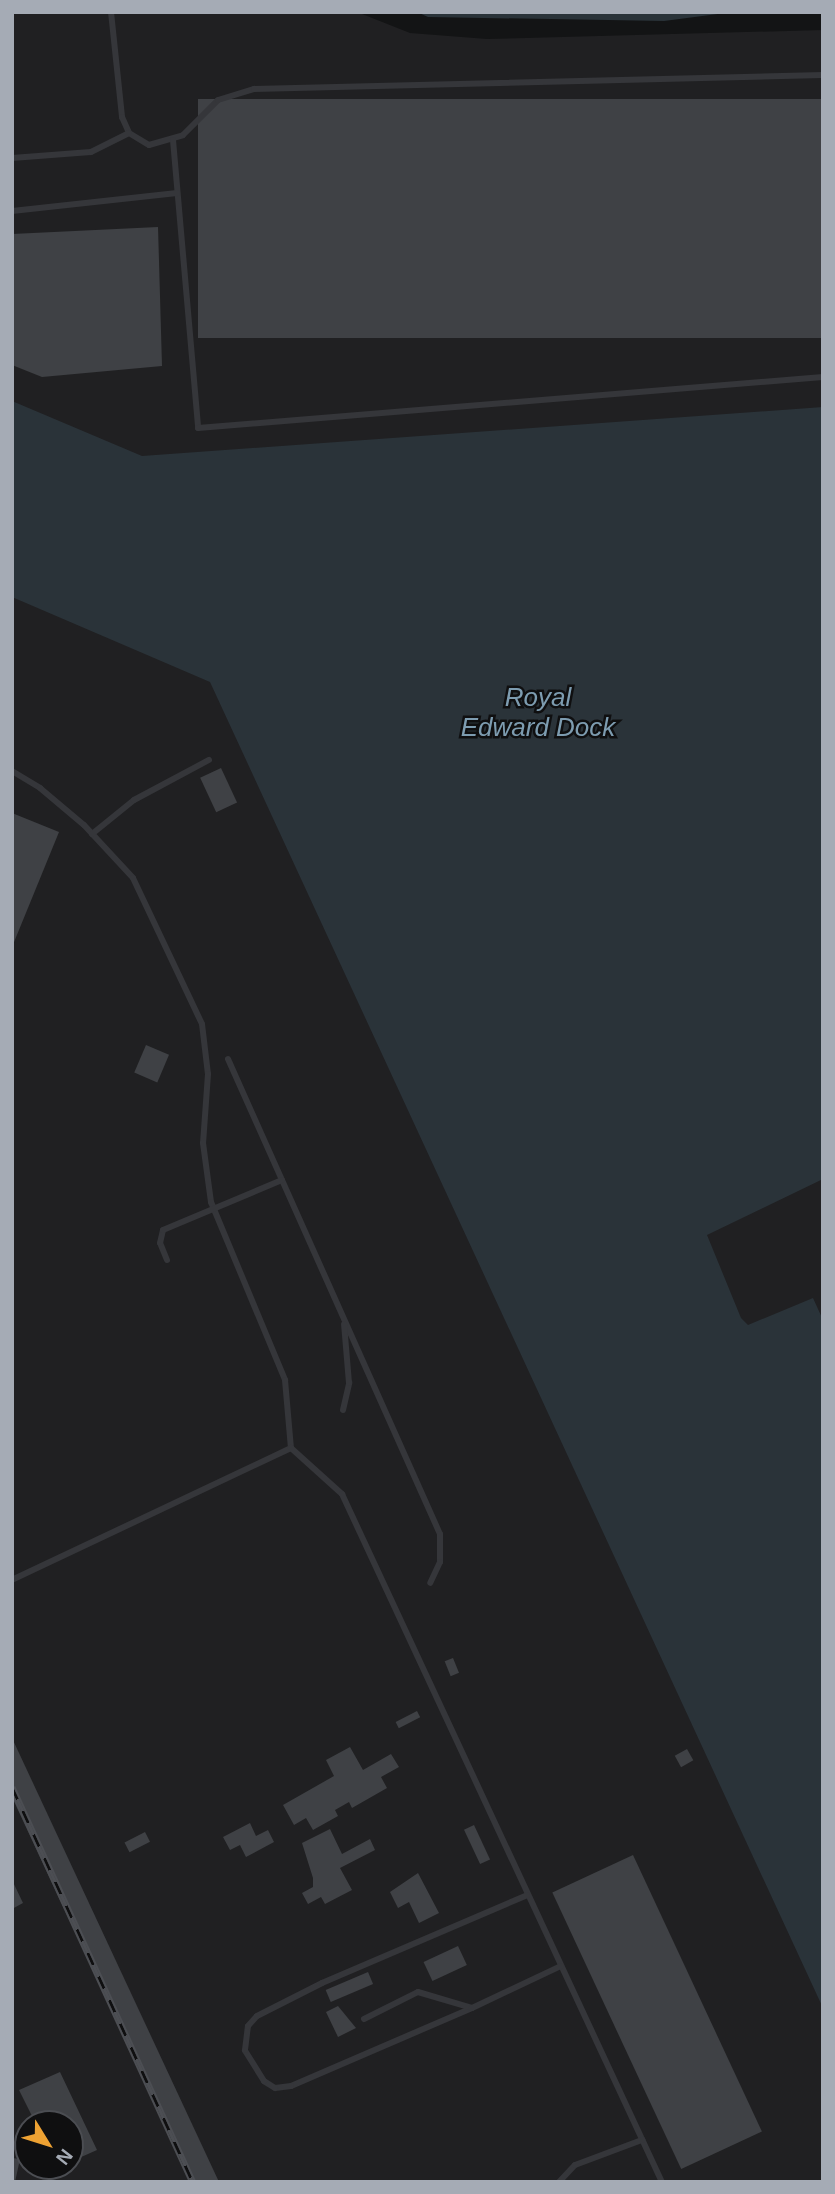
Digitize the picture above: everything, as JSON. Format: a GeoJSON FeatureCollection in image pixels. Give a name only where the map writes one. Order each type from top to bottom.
{"type":"FeatureCollection","features":[{"type":"Feature","properties":{"kind":"lane"},"geometry":{"type":"LineString","coordinates":[[111,12],[127,131],[149,145],[173,140],[218,100],[254,89],[823,75]]}},
{"type":"Feature","properties":{"kind":"lane"},"geometry":{"type":"LineString","coordinates":[[12,158],[92,152],[127,131]]}},
{"type":"Feature","properties":{"kind":"lane"},"geometry":{"type":"LineString","coordinates":[[173,140],[198,428],[823,377]]}},
{"type":"Feature","properties":{"kind":"lane"},"geometry":{"type":"LineString","coordinates":[[12,211],[177,193]]}},
{"type":"Feature","properties":{"kind":"lane"},"geometry":{"type":"LineString","coordinates":[[92,834],[134,800],[209,760]]}},
{"type":"Feature","properties":{"kind":"lane"},"geometry":{"type":"LineString","coordinates":[[12,771],[40,788],[92,834],[133,878],[202,1024],[208,1074],[203,1143],[214,1210],[285,1380],[291,1448],[342,1494],[662,2182]]}},
{"type":"Feature","properties":{"kind":"lane"},"geometry":{"type":"LineString","coordinates":[[228,1059],[440,1534],[440,1562],[430,1583]]}},
{"type":"Feature","properties":{"kind":"lane"},"geometry":{"type":"LineString","coordinates":[[167,1260],[160,1243],[163,1230],[282,1180]]}},
{"type":"Feature","properties":{"kind":"lane"},"geometry":{"type":"LineString","coordinates":[[343,1409],[349,1383],[344,1318]]}},
{"type":"Feature","properties":{"kind":"lane"},"geometry":{"type":"LineString","coordinates":[[12,1580],[291,1448]]}},
{"type":"Feature","properties":{"kind":"lane"},"geometry":{"type":"LineString","coordinates":[[527,1895],[257,2015],[248,2026],[245,2050],[264,2081],[275,2088],[291,2086],[472,2008],[561,1966]]}},
{"type":"Feature","properties":{"kind":"lane"},"geometry":{"type":"LineString","coordinates":[[364,2019],[418,1992],[472,2008]]}},
{"type":"Feature","properties":{"kind":"lane"},"geometry":{"type":"LineString","coordinates":[[559,2182],[575,2165],[642,2140]]}},
{"type":"Feature","properties":{"kind":"shaded area"},"geometry":{"type":"Polygon","coordinates":[[[12,12],[357,12],[410,33],[487,39],[823,30],[823,2182],[12,2182],[12,12]]]}},
{"type":"Feature","properties":{"kind":"water"},"geometry":{"type":"Polygon","coordinates":[[[417,12],[733,12],[664,21],[428,17],[417,12]]]}},
{"type":"Feature","properties":{"kind":"water","name":"Royal Edward Dock"},"geometry":{"type":"Polygon","coordinates":[[[12,401],[142,456],[823,407],[823,1179],[707,1235],[741,1318],[748,1325],[813,1298],[823,1320],[823,2008],[210,682],[12,597],[12,401]]]}},
{"type":"Feature","properties":{"kind":"building"},"geometry":{"type":"Polygon","coordinates":[[[198,99],[823,99],[823,338],[198,338],[198,99]]]}},
{"type":"Feature","properties":{"kind":"building"},"geometry":{"type":"Polygon","coordinates":[[[158,227],[162,366],[42,377],[12,365],[12,234],[158,227]]]}},
{"type":"Feature","properties":{"kind":"building"},"geometry":{"type":"Polygon","coordinates":[[[221,768],[237,802],[216,812],[200,778],[221,768]]]}},
{"type":"Feature","properties":{"kind":"building"},"geometry":{"type":"Polygon","coordinates":[[[12,813],[59,832],[12,947],[12,813]]]}},
{"type":"Feature","properties":{"kind":"building"},"geometry":{"type":"Polygon","coordinates":[[[146,1045],[169,1055],[157,1082],[134,1073],[146,1045]]]}},
{"type":"Feature","properties":{"kind":"building"},"geometry":{"type":"Polygon","coordinates":[[[453,1658],[459,1673],[451,1676],[445,1661],[453,1658]]]}},
{"type":"Feature","properties":{"kind":"building"},"geometry":{"type":"Polygon","coordinates":[[[417,1711],[420,1717],[399,1728],[396,1722],[417,1711]]]}},
{"type":"Feature","properties":{"kind":"building"},"geometry":{"type":"Polygon","coordinates":[[[12,1738],[219,2181],[191,2182],[12,1797],[12,1738]]]}},
{"type":"Feature","properties":{"kind":"building"},"geometry":{"type":"Polygon","coordinates":[[[350,1747],[363,1770],[391,1754],[399,1767],[381,1777],[387,1788],[352,1808],[349,1802],[335,1810],[338,1816],[313,1830],[306,1818],[294,1825],[283,1805],[334,1776],[326,1760],[350,1747]]]}},
{"type":"Feature","properties":{"kind":"building"},"geometry":{"type":"Polygon","coordinates":[[[687,1749],[693,1760],[681,1767],[675,1756],[687,1749]]]}},
{"type":"Feature","properties":{"kind":"building"},"geometry":{"type":"Polygon","coordinates":[[[250,1823],[256,1836],[268,1830],[274,1842],[246,1857],[240,1845],[230,1850],[223,1837],[250,1823]]]}},
{"type":"Feature","properties":{"kind":"building"},"geometry":{"type":"Polygon","coordinates":[[[474,1825],[490,1859],[480,1864],[464,1830],[474,1825]]]}},
{"type":"Feature","properties":{"kind":"building"},"geometry":{"type":"Polygon","coordinates":[[[330,1829],[342,1854],[370,1839],[375,1850],[340,1868],[352,1890],[325,1904],[321,1897],[308,1904],[302,1893],[313,1887],[313,1878],[302,1843],[330,1829]]]}},
{"type":"Feature","properties":{"kind":"building"},"geometry":{"type":"Polygon","coordinates":[[[145,1832],[150,1842],[130,1852],[125,1842],[145,1832]]]}},
{"type":"Feature","properties":{"kind":"building"},"geometry":{"type":"Polygon","coordinates":[[[633,1855],[762,2131],[681,2169],[552,1893],[633,1855]]]}},
{"type":"Feature","properties":{"kind":"building"},"geometry":{"type":"Polygon","coordinates":[[[418,1873],[439,1913],[419,1923],[409,1902],[398,1908],[390,1892],[418,1873]]]}},
{"type":"Feature","properties":{"kind":"building"},"geometry":{"type":"Polygon","coordinates":[[[12,1880],[23,1903],[12,1909],[12,1880]]]}},
{"type":"Feature","properties":{"kind":"building"},"geometry":{"type":"Polygon","coordinates":[[[458,1946],[467,1965],[432,1981],[424,1962],[458,1946]]]}},
{"type":"Feature","properties":{"kind":"building"},"geometry":{"type":"Polygon","coordinates":[[[368,1972],[373,1984],[331,2002],[326,1990],[368,1972]]]}},
{"type":"Feature","properties":{"kind":"building"},"geometry":{"type":"Polygon","coordinates":[[[338,2006],[356,2028],[338,2037],[326,2012],[338,2006]]]}},
{"type":"Feature","properties":{"kind":"building"},"geometry":{"type":"Polygon","coordinates":[[[60,2072],[78,2110],[29,2110],[19,2090],[60,2072]]]}},
{"type":"Feature","properties":{"kind":"building"},"geometry":{"type":"Polygon","coordinates":[[[84,2123],[97,2150],[84,2156],[84,2123]]]}},
{"type":"Feature","properties":{"kind":"building"},"geometry":{"type":"Polygon","coordinates":[[[12,2158],[15,2180],[12,2182],[12,2158]]]}},
{"type":"Feature","properties":{"kind":"railway"},"geometry":{"type":"LineString","coordinates":[[12,1787],[193,2182]]}}]}
